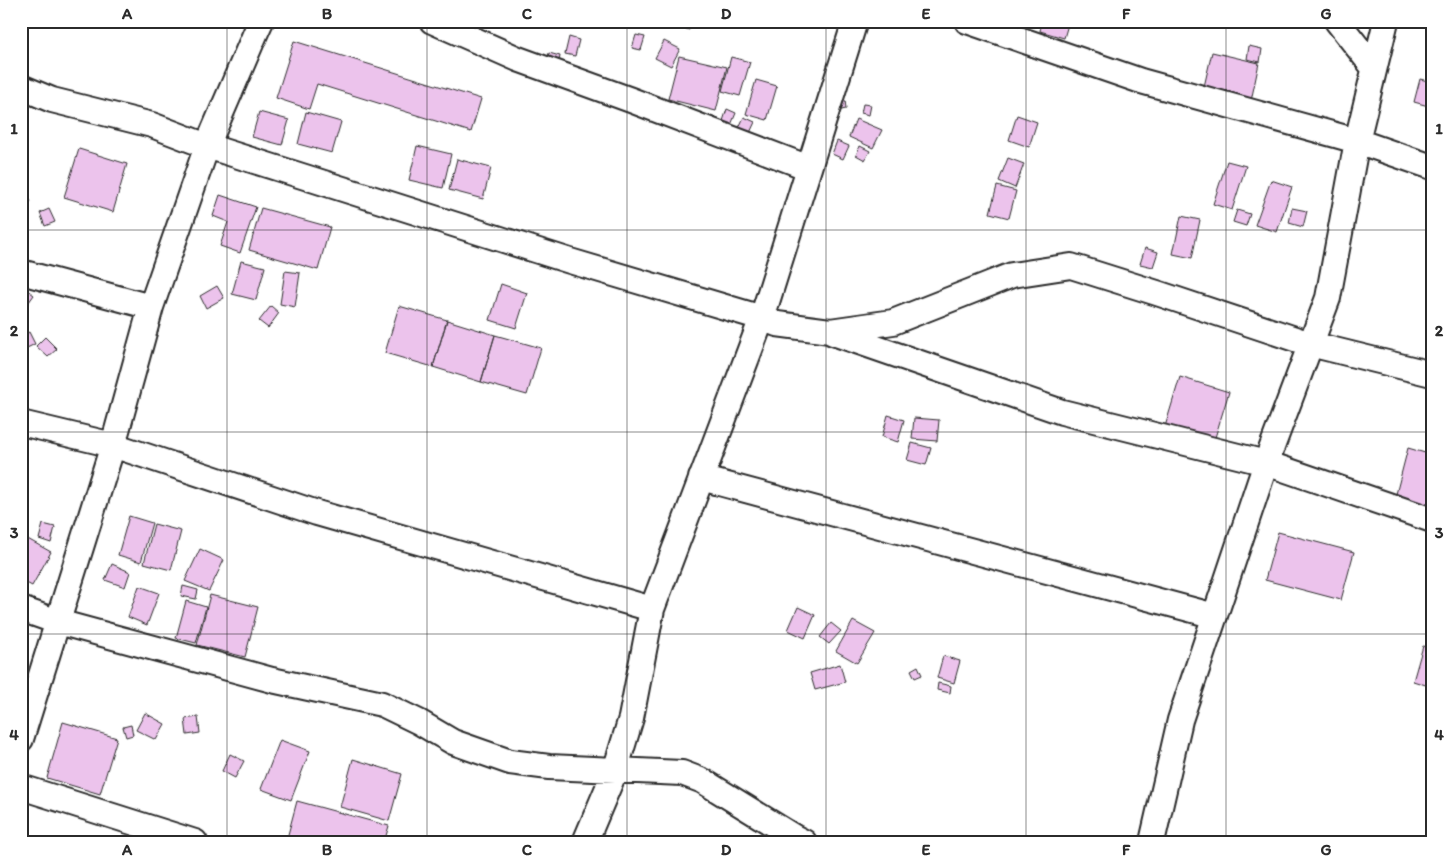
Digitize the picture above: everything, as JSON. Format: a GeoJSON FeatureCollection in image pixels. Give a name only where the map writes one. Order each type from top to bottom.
{"type":"FeatureCollection","features":[{"type":"Feature","properties":{"kind":"street"},"geometry":{"type":"LineString","coordinates":[[21,739],[113,444],[150,307],[207,146],[261,21]]}},
{"type":"Feature","properties":{"kind":"street"},"geometry":{"type":"LineString","coordinates":[[432,21],[518,59],[640,103],[809,168]]}},
{"type":"Feature","properties":{"kind":"street"},"geometry":{"type":"LineString","coordinates":[[585,842],[614,771],[631,718],[652,609],[762,318],[855,21]]}},
{"type":"Feature","properties":{"kind":"street"},"geometry":{"type":"LineString","coordinates":[[967,21],[1141,81],[1357,141],[1432,167]]}},
{"type":"Feature","properties":{"kind":"street"},"geometry":{"type":"LineString","coordinates":[[1337,21],[1374,68]]}},
{"type":"Feature","properties":{"kind":"street"},"geometry":{"type":"LineString","coordinates":[[1152,842],[1180,720],[1266,463],[1328,298],[1357,141],[1386,21]]}},
{"type":"Feature","properties":{"kind":"street"},"geometry":{"type":"LineString","coordinates":[[21,87],[52,100],[152,125],[207,146],[570,261],[778,324],[830,332],[1062,412],[1266,463],[1432,520]]}},
{"type":"Feature","properties":{"kind":"street"},"geometry":{"type":"LineString","coordinates":[[830,332],[893,322],[1012,275],[1072,266],[1157,292],[1310,344],[1432,374]]}},
{"type":"Feature","properties":{"kind":"street"},"geometry":{"type":"LineString","coordinates":[[21,272],[150,307]]}},
{"type":"Feature","properties":{"kind":"street"},"geometry":{"type":"LineString","coordinates":[[21,423],[113,444],[317,513],[652,609]]}},
{"type":"Feature","properties":{"kind":"street"},"geometry":{"type":"LineString","coordinates":[[701,478],[1215,616]]}},
{"type":"Feature","properties":{"kind":"street"},"geometry":{"type":"LineString","coordinates":[[21,609],[58,622],[272,680],[382,704],[419,722],[453,742],[510,762],[549,767],[682,773],[703,781],[804,842]]}},
{"type":"Feature","properties":{"kind":"street"},"geometry":{"type":"LineString","coordinates":[[21,787],[194,842]]}},
{"type":"Feature","properties":{"kind":"building"},"geometry":{"type":"Polygon","coordinates":[[[560,21],[581,21],[580,28],[560,24],[560,21]]]}},
{"type":"Feature","properties":{"kind":"building"},"geometry":{"type":"Polygon","coordinates":[[[645,21],[657,21],[647,26],[645,21]]]}},
{"type":"Feature","properties":{"kind":"building"},"geometry":{"type":"Polygon","coordinates":[[[671,21],[691,21],[689,30],[670,24],[671,21]]]}},
{"type":"Feature","properties":{"kind":"building"},"geometry":{"type":"Polygon","coordinates":[[[1042,21],[1069,21],[1064,38],[1040,31],[1042,21]]]}},
{"type":"Feature","properties":{"kind":"building"},"geometry":{"type":"Polygon","coordinates":[[[636,35],[645,37],[641,50],[632,48],[636,35]]]}},
{"type":"Feature","properties":{"kind":"building"},"geometry":{"type":"Polygon","coordinates":[[[569,37],[579,40],[575,56],[565,54],[569,37]]]}},
{"type":"Feature","properties":{"kind":"building"},"geometry":{"type":"Polygon","coordinates":[[[294,41],[481,99],[471,132],[317,84],[309,109],[276,98],[294,41]]]}},
{"type":"Feature","properties":{"kind":"building"},"geometry":{"type":"Polygon","coordinates":[[[664,41],[680,49],[671,66],[655,58],[664,41]]]}},
{"type":"Feature","properties":{"kind":"building"},"geometry":{"type":"Polygon","coordinates":[[[1249,46],[1262,49],[1260,62],[1247,59],[1249,46]]]}},
{"type":"Feature","properties":{"kind":"building"},"geometry":{"type":"Polygon","coordinates":[[[1212,52],[1259,63],[1251,101],[1203,91],[1212,52]]]}},
{"type":"Feature","properties":{"kind":"building"},"geometry":{"type":"Polygon","coordinates":[[[549,53],[560,56],[558,67],[546,64],[549,53]]]}},
{"type":"Feature","properties":{"kind":"building"},"geometry":{"type":"Polygon","coordinates":[[[679,56],[727,67],[716,111],[668,99],[679,56]]]}},
{"type":"Feature","properties":{"kind":"building"},"geometry":{"type":"Polygon","coordinates":[[[731,57],[750,62],[740,96],[722,91],[731,57]]]}},
{"type":"Feature","properties":{"kind":"building"},"geometry":{"type":"Polygon","coordinates":[[[1420,79],[1432,82],[1432,107],[1414,102],[1420,79]]]}},
{"type":"Feature","properties":{"kind":"building"},"geometry":{"type":"Polygon","coordinates":[[[756,80],[777,86],[767,120],[746,114],[756,80]]]}},
{"type":"Feature","properties":{"kind":"building"},"geometry":{"type":"Polygon","coordinates":[[[845,100],[846,109],[837,111],[836,101],[845,100]]]}},
{"type":"Feature","properties":{"kind":"building"},"geometry":{"type":"Polygon","coordinates":[[[863,104],[871,105],[869,115],[861,113],[863,104]]]}},
{"type":"Feature","properties":{"kind":"building"},"geometry":{"type":"Polygon","coordinates":[[[727,109],[736,113],[731,125],[723,121],[727,109]]]}},
{"type":"Feature","properties":{"kind":"building"},"geometry":{"type":"Polygon","coordinates":[[[259,112],[289,120],[282,145],[252,137],[259,112]]]}},
{"type":"Feature","properties":{"kind":"building"},"geometry":{"type":"Polygon","coordinates":[[[306,112],[341,122],[332,153],[298,144],[306,112]]]}},
{"type":"Feature","properties":{"kind":"building"},"geometry":{"type":"Polygon","coordinates":[[[1017,115],[1037,122],[1029,147],[1009,140],[1017,115]]]}},
{"type":"Feature","properties":{"kind":"building"},"geometry":{"type":"Polygon","coordinates":[[[744,117],[755,122],[748,137],[737,132],[744,117]]]}},
{"type":"Feature","properties":{"kind":"building"},"geometry":{"type":"Polygon","coordinates":[[[856,119],[882,130],[873,148],[849,137],[856,119]]]}},
{"type":"Feature","properties":{"kind":"building"},"geometry":{"type":"Polygon","coordinates":[[[837,141],[849,146],[843,159],[832,154],[837,141]]]}},
{"type":"Feature","properties":{"kind":"building"},"geometry":{"type":"Polygon","coordinates":[[[417,146],[451,154],[443,188],[409,180],[417,146]]]}},
{"type":"Feature","properties":{"kind":"building"},"geometry":{"type":"Polygon","coordinates":[[[860,146],[870,151],[865,160],[856,155],[860,146]]]}},
{"type":"Feature","properties":{"kind":"building"},"geometry":{"type":"Polygon","coordinates":[[[79,149],[127,164],[113,212],[64,197],[79,149]]]}},
{"type":"Feature","properties":{"kind":"building"},"geometry":{"type":"Polygon","coordinates":[[[1008,158],[1024,164],[1015,188],[999,181],[1008,158]]]}},
{"type":"Feature","properties":{"kind":"building"},"geometry":{"type":"Polygon","coordinates":[[[457,159],[491,168],[483,199],[449,190],[457,159]]]}},
{"type":"Feature","properties":{"kind":"building"},"geometry":{"type":"Polygon","coordinates":[[[1227,161],[1246,166],[1232,210],[1213,204],[1227,161]]]}},
{"type":"Feature","properties":{"kind":"building"},"geometry":{"type":"Polygon","coordinates":[[[1271,180],[1292,187],[1277,232],[1255,225],[1271,180]]]}},
{"type":"Feature","properties":{"kind":"building"},"geometry":{"type":"Polygon","coordinates":[[[997,186],[1016,191],[1009,218],[990,213],[997,186]]]}},
{"type":"Feature","properties":{"kind":"building"},"geometry":{"type":"Polygon","coordinates":[[[21,192],[31,201],[21,212],[21,192]]]}},
{"type":"Feature","properties":{"kind":"building"},"geometry":{"type":"Polygon","coordinates":[[[220,195],[256,207],[240,253],[220,246],[228,222],[213,216],[220,195]]]}},
{"type":"Feature","properties":{"kind":"building"},"geometry":{"type":"Polygon","coordinates":[[[261,208],[330,227],[318,270],[249,250],[261,208]]]}},
{"type":"Feature","properties":{"kind":"building"},"geometry":{"type":"Polygon","coordinates":[[[1292,208],[1307,211],[1303,227],[1289,223],[1292,208]]]}},
{"type":"Feature","properties":{"kind":"building"},"geometry":{"type":"Polygon","coordinates":[[[49,209],[55,222],[45,226],[40,213],[49,209]]]}},
{"type":"Feature","properties":{"kind":"building"},"geometry":{"type":"Polygon","coordinates":[[[1237,210],[1250,214],[1246,226],[1233,222],[1237,210]]]}},
{"type":"Feature","properties":{"kind":"building"},"geometry":{"type":"Polygon","coordinates":[[[1181,216],[1200,220],[1192,258],[1173,254],[1181,216]]]}},
{"type":"Feature","properties":{"kind":"building"},"geometry":{"type":"Polygon","coordinates":[[[1145,248],[1158,252],[1153,267],[1140,264],[1145,248]]]}},
{"type":"Feature","properties":{"kind":"building"},"geometry":{"type":"Polygon","coordinates":[[[241,261],[265,267],[256,300],[232,294],[241,261]]]}},
{"type":"Feature","properties":{"kind":"building"},"geometry":{"type":"Polygon","coordinates":[[[285,271],[300,273],[295,307],[280,304],[285,271]]]}},
{"type":"Feature","properties":{"kind":"building"},"geometry":{"type":"Polygon","coordinates":[[[501,284],[527,293],[516,328],[490,320],[501,284]]]}},
{"type":"Feature","properties":{"kind":"building"},"geometry":{"type":"Polygon","coordinates":[[[22,286],[34,295],[23,310],[21,308],[22,286]]]}},
{"type":"Feature","properties":{"kind":"building"},"geometry":{"type":"Polygon","coordinates":[[[217,286],[224,298],[206,308],[200,296],[217,286]]]}},
{"type":"Feature","properties":{"kind":"building"},"geometry":{"type":"Polygon","coordinates":[[[271,306],[279,313],[268,328],[259,321],[271,306]]]}},
{"type":"Feature","properties":{"kind":"building"},"geometry":{"type":"Polygon","coordinates":[[[399,306],[447,320],[433,367],[385,353],[399,306]]]}},
{"type":"Feature","properties":{"kind":"building"},"geometry":{"type":"Polygon","coordinates":[[[447,320],[495,335],[481,382],[433,367],[447,320]]]}},
{"type":"Feature","properties":{"kind":"building"},"geometry":{"type":"Polygon","coordinates":[[[29,332],[35,344],[23,350],[21,336],[29,332]]]}},
{"type":"Feature","properties":{"kind":"building"},"geometry":{"type":"Polygon","coordinates":[[[495,335],[541,348],[527,395],[481,382],[495,335]]]}},
{"type":"Feature","properties":{"kind":"building"},"geometry":{"type":"Polygon","coordinates":[[[45,337],[57,349],[48,357],[36,346],[45,337]]]}},
{"type":"Feature","properties":{"kind":"building"},"geometry":{"type":"Polygon","coordinates":[[[1180,377],[1229,392],[1213,444],[1164,430],[1180,377]]]}},
{"type":"Feature","properties":{"kind":"building"},"geometry":{"type":"Polygon","coordinates":[[[888,415],[904,420],[898,442],[882,437],[888,415]]]}},
{"type":"Feature","properties":{"kind":"building"},"geometry":{"type":"Polygon","coordinates":[[[914,418],[939,420],[937,441],[912,439],[914,418]]]}},
{"type":"Feature","properties":{"kind":"building"},"geometry":{"type":"Polygon","coordinates":[[[912,443],[931,448],[926,465],[907,460],[912,443]]]}},
{"type":"Feature","properties":{"kind":"building"},"geometry":{"type":"Polygon","coordinates":[[[1408,448],[1432,455],[1432,508],[1395,498],[1408,448]]]}},
{"type":"Feature","properties":{"kind":"building"},"geometry":{"type":"Polygon","coordinates":[[[21,508],[29,512],[23,525],[21,524],[21,508]]]}},
{"type":"Feature","properties":{"kind":"building"},"geometry":{"type":"Polygon","coordinates":[[[129,516],[152,523],[141,562],[118,555],[129,516]]]}},
{"type":"Feature","properties":{"kind":"building"},"geometry":{"type":"Polygon","coordinates":[[[43,524],[55,527],[51,543],[39,539],[43,524]]]}},
{"type":"Feature","properties":{"kind":"building"},"geometry":{"type":"Polygon","coordinates":[[[154,524],[181,531],[171,570],[144,563],[154,524]]]}},
{"type":"Feature","properties":{"kind":"building"},"geometry":{"type":"Polygon","coordinates":[[[1278,532],[1354,552],[1341,600],[1265,580],[1278,532]]]}},
{"type":"Feature","properties":{"kind":"building"},"geometry":{"type":"Polygon","coordinates":[[[24,537],[51,552],[32,586],[21,580],[21,542],[24,537]]]}},
{"type":"Feature","properties":{"kind":"building"},"geometry":{"type":"Polygon","coordinates":[[[200,549],[224,560],[209,591],[185,581],[200,549]]]}},
{"type":"Feature","properties":{"kind":"building"},"geometry":{"type":"Polygon","coordinates":[[[112,564],[130,572],[125,587],[105,580],[112,564]]]}},
{"type":"Feature","properties":{"kind":"building"},"geometry":{"type":"Polygon","coordinates":[[[139,586],[159,593],[147,625],[128,617],[139,586]]]}},
{"type":"Feature","properties":{"kind":"building"},"geometry":{"type":"Polygon","coordinates":[[[183,586],[198,590],[196,599],[181,596],[183,586]]]}},
{"type":"Feature","properties":{"kind":"building"},"geometry":{"type":"Polygon","coordinates":[[[210,595],[258,607],[245,657],[197,645],[210,595]]]}},
{"type":"Feature","properties":{"kind":"building"},"geometry":{"type":"Polygon","coordinates":[[[186,601],[206,607],[196,643],[176,638],[186,601]]]}},
{"type":"Feature","properties":{"kind":"building"},"geometry":{"type":"Polygon","coordinates":[[[798,607],[815,615],[805,638],[788,630],[798,607]]]}},
{"type":"Feature","properties":{"kind":"building"},"geometry":{"type":"Polygon","coordinates":[[[853,621],[875,633],[857,663],[836,651],[853,621]]]}},
{"type":"Feature","properties":{"kind":"building"},"geometry":{"type":"Polygon","coordinates":[[[831,623],[841,631],[829,644],[820,637],[831,623]]]}},
{"type":"Feature","properties":{"kind":"building"},"geometry":{"type":"Polygon","coordinates":[[[1423,646],[1432,649],[1432,687],[1413,681],[1423,646]]]}},
{"type":"Feature","properties":{"kind":"building"},"geometry":{"type":"Polygon","coordinates":[[[943,656],[960,661],[954,683],[937,678],[943,656]]]}},
{"type":"Feature","properties":{"kind":"building"},"geometry":{"type":"Polygon","coordinates":[[[840,664],[845,682],[815,690],[810,673],[840,664]]]}},
{"type":"Feature","properties":{"kind":"building"},"geometry":{"type":"Polygon","coordinates":[[[918,666],[922,675],[915,678],[911,670],[918,666]]]}},
{"type":"Feature","properties":{"kind":"building"},"geometry":{"type":"Polygon","coordinates":[[[938,683],[951,686],[950,693],[937,690],[938,683]]]}},
{"type":"Feature","properties":{"kind":"building"},"geometry":{"type":"Polygon","coordinates":[[[145,713],[165,724],[156,740],[136,730],[145,713]]]}},
{"type":"Feature","properties":{"kind":"building"},"geometry":{"type":"Polygon","coordinates":[[[198,717],[200,733],[187,735],[185,719],[198,717]]]}},
{"type":"Feature","properties":{"kind":"building"},"geometry":{"type":"Polygon","coordinates":[[[63,722],[117,738],[100,794],[47,778],[63,722]]]}},
{"type":"Feature","properties":{"kind":"building"},"geometry":{"type":"Polygon","coordinates":[[[131,725],[133,735],[126,737],[123,727],[131,725]]]}},
{"type":"Feature","properties":{"kind":"building"},"geometry":{"type":"Polygon","coordinates":[[[280,740],[310,751],[291,800],[261,789],[280,740]]]}},
{"type":"Feature","properties":{"kind":"building"},"geometry":{"type":"Polygon","coordinates":[[[230,754],[244,761],[235,778],[222,771],[230,754]]]}},
{"type":"Feature","properties":{"kind":"building"},"geometry":{"type":"Polygon","coordinates":[[[353,759],[402,774],[389,821],[340,807],[353,759]]]}},
{"type":"Feature","properties":{"kind":"building"},"geometry":{"type":"Polygon","coordinates":[[[297,801],[389,826],[384,842],[286,842],[297,801]]]}}]}
